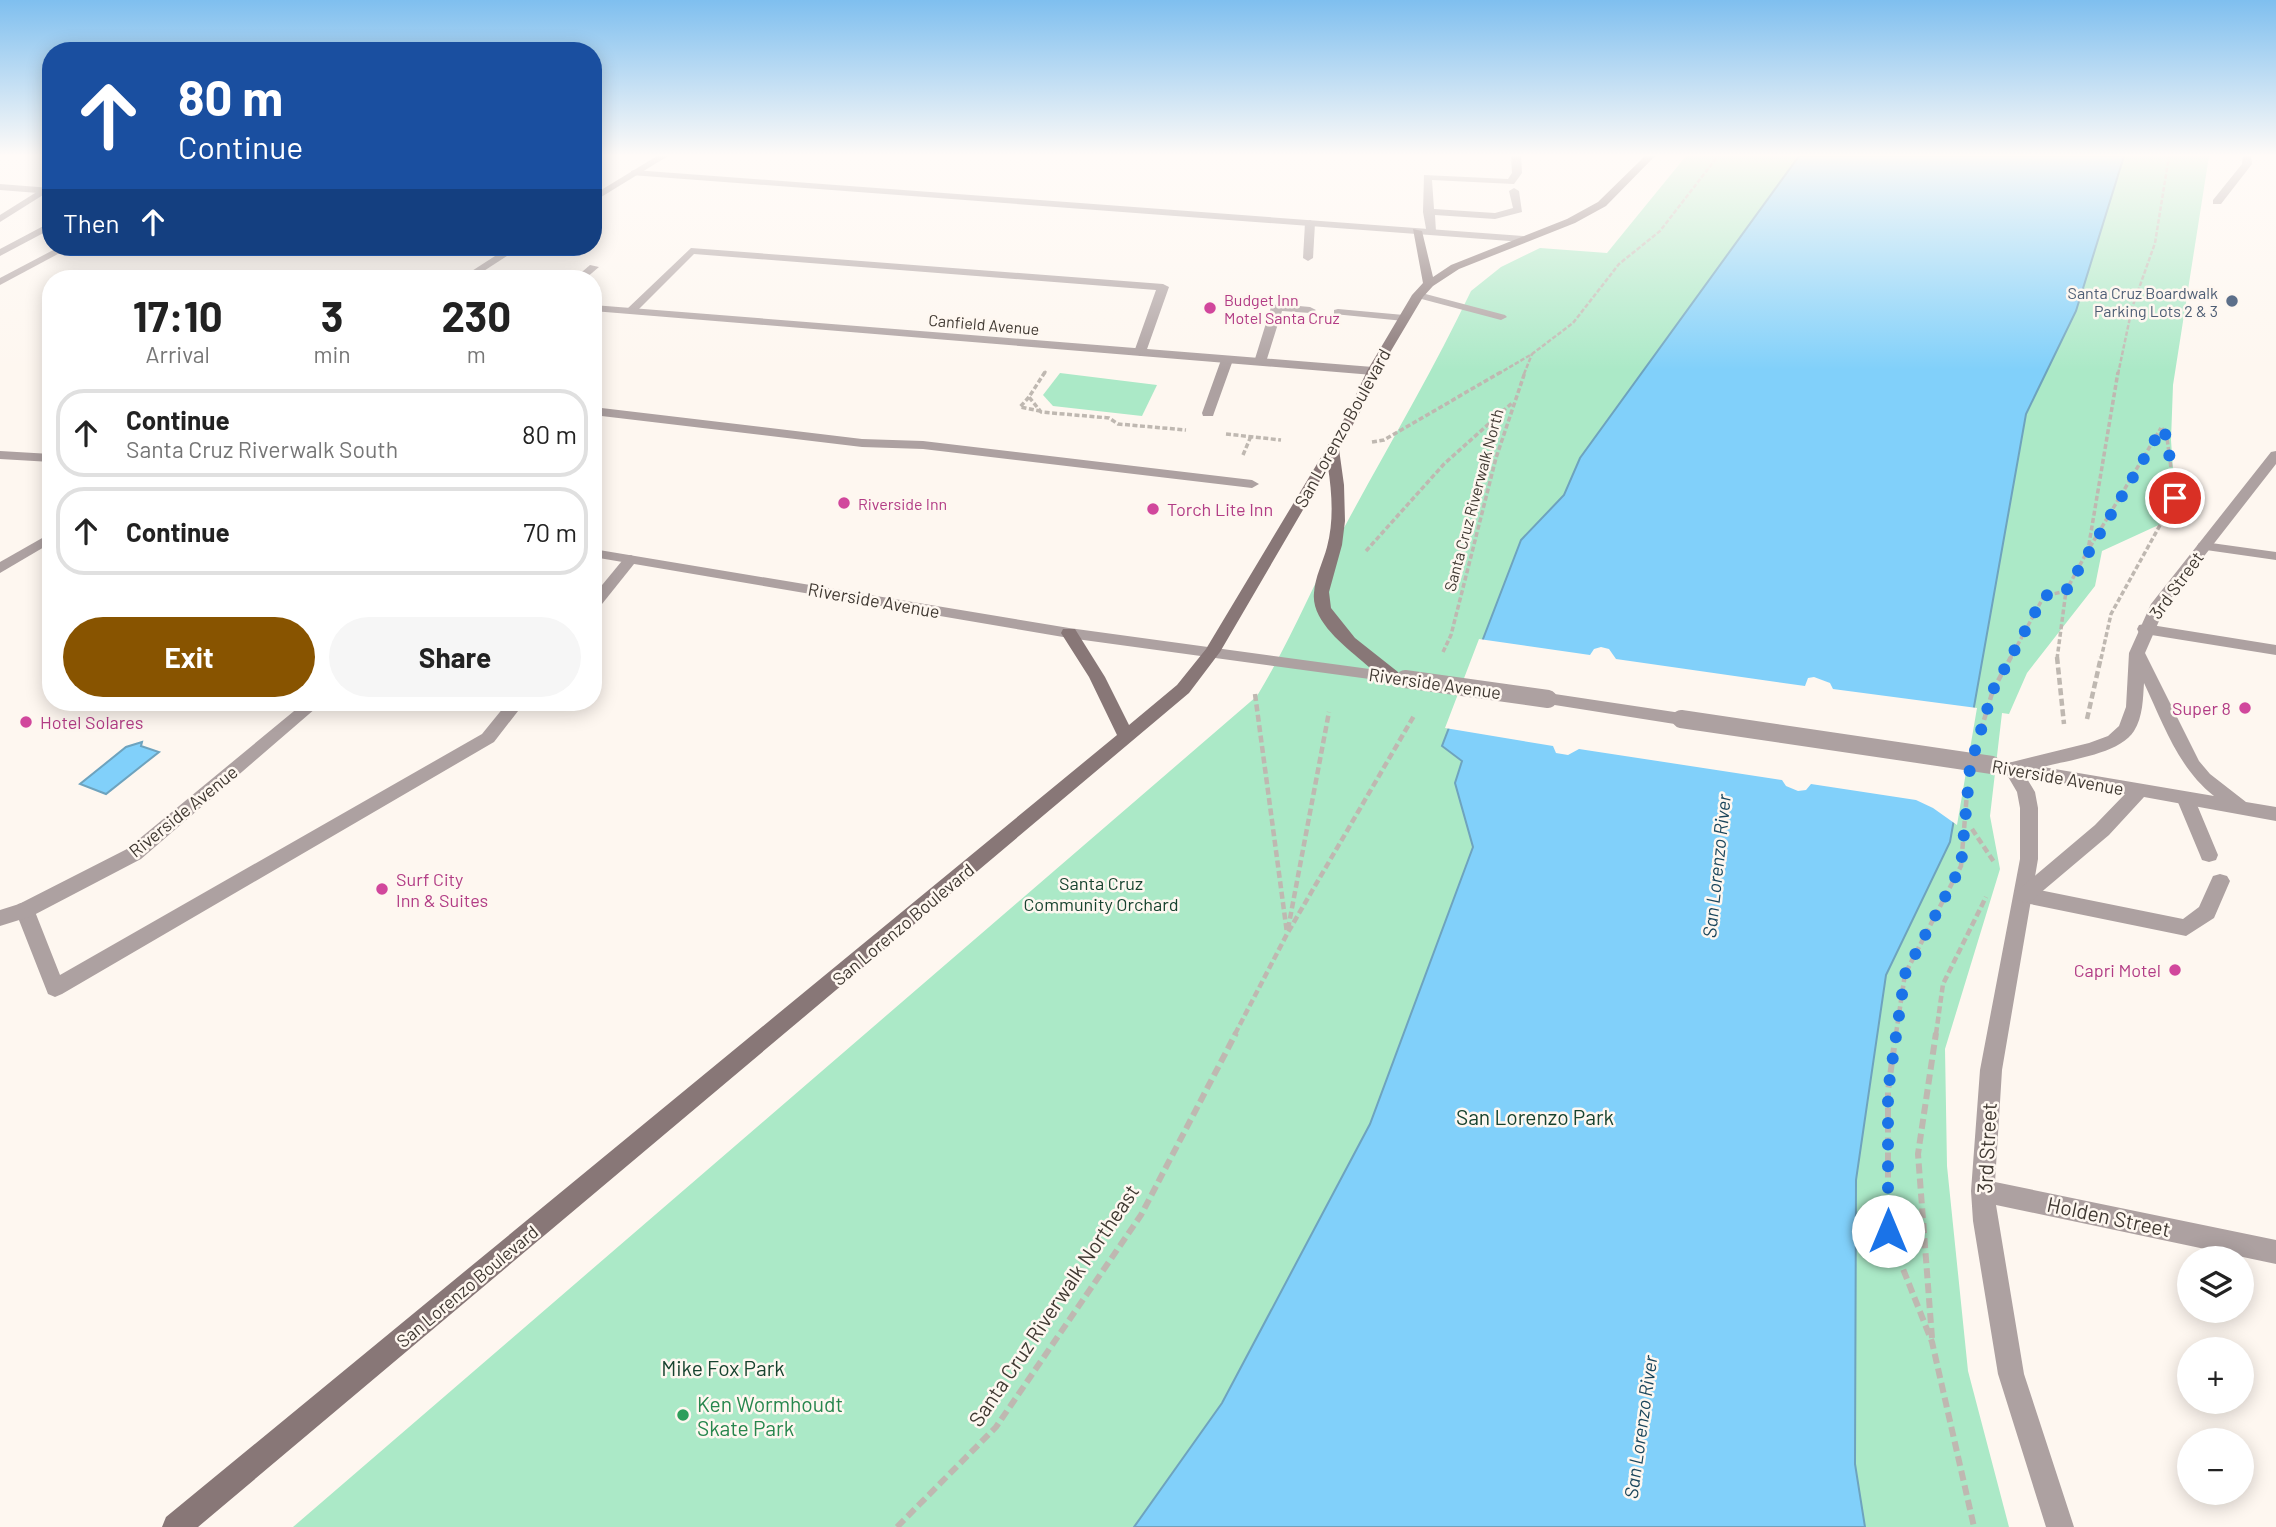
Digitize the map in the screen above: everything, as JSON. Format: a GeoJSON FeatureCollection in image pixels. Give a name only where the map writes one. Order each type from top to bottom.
{"type":"FeatureCollection","features":[{"type":"Feature","properties":{"kind":"main road","name":"San Lorenzo Boulevard"},"geometry":{"type":"LineString","coordinates":[[176,1527],[967,873],[1126,735],[1184,689],[1212,652],[1332,449],[1418,295],[1429,284],[1455,267],[1554,227]]}},
{"type":"Feature","properties":{"kind":"main road"},"geometry":{"type":"LineString","coordinates":[[1417,231],[1429,284]]}},
{"type":"Feature","properties":{"kind":"main road"},"geometry":{"type":"LineString","coordinates":[[1332,449],[1340,496],[1336,542],[1321,597],[1330,620],[1346,638],[1398,677]]}},
{"type":"Feature","properties":{"kind":"main road"},"geometry":{"type":"LineString","coordinates":[[1069,633],[1097,677],[1126,735]]}},
{"type":"Feature","properties":{"kind":"street"},"geometry":{"type":"LineString","coordinates":[[1308,258],[1310,227]]}},
{"type":"Feature","properties":{"kind":"street"},"geometry":{"type":"LineString","coordinates":[[1367,227],[1523,239]]}},
{"type":"Feature","properties":{"kind":"street"},"geometry":{"type":"LineString","coordinates":[[1430,227],[1431,232]]}},
{"type":"Feature","properties":{"kind":"street"},"geometry":{"type":"LineString","coordinates":[[0,253],[42,230]]}},
{"type":"Feature","properties":{"kind":"street"},"geometry":{"type":"LineString","coordinates":[[631,311],[691,251],[1163,287],[1140,352]]}},
{"type":"Feature","properties":{"kind":"street"},"geometry":{"type":"LineString","coordinates":[[0,282],[49,256]]}},
{"type":"Feature","properties":{"kind":"street"},"geometry":{"type":"LineString","coordinates":[[479,270],[501,256]]}},
{"type":"Feature","properties":{"kind":"street"},"geometry":{"type":"LineString","coordinates":[[590,270],[594,267]]}},
{"type":"Feature","properties":{"kind":"street"},"geometry":{"type":"LineString","coordinates":[[1418,295],[1501,317]]}},
{"type":"Feature","properties":{"kind":"street"},"geometry":{"type":"LineString","coordinates":[[1260,362],[1277,307],[1310,310]]}},
{"type":"Feature","properties":{"kind":"street","name":"Canfield Avenue"},"geometry":{"type":"LineString","coordinates":[[602,309],[1373,372]]}},
{"type":"Feature","properties":{"kind":"street"},"geometry":{"type":"LineString","coordinates":[[1338,312],[1404,318]]}},
{"type":"Feature","properties":{"kind":"street"},"geometry":{"type":"LineString","coordinates":[[1208,413],[1227,360]]}},
{"type":"Feature","properties":{"kind":"street"},"geometry":{"type":"LineString","coordinates":[[602,412],[862,443],[923,445],[1252,484]]}},
{"type":"Feature","properties":{"kind":"street"},"geometry":{"type":"LineString","coordinates":[[0,455],[42,457]]}},
{"type":"Feature","properties":{"kind":"street","name":"3rd Street"},"geometry":{"type":"LineString","coordinates":[[2002,766],[2053,758],[2114,740],[2127,729],[2134,707],[2137,653],[2145,629],[2159,604],[2276,455]]}},
{"type":"Feature","properties":{"kind":"street"},"geometry":{"type":"LineString","coordinates":[[0,568],[42,542]]}},
{"type":"Feature","properties":{"kind":"street"},"geometry":{"type":"LineString","coordinates":[[2204,547],[2276,556]]}},
{"type":"Feature","properties":{"kind":"street","name":"Riverside Avenue"},"geometry":{"type":"LineString","coordinates":[[602,554],[1069,633],[1398,677],[2002,766],[2276,814]]}},
{"type":"Feature","properties":{"kind":"street"},"geometry":{"type":"LineString","coordinates":[[602,595],[631,559]]}},
{"type":"Feature","properties":{"kind":"street"},"geometry":{"type":"LineString","coordinates":[[2145,629],[2276,650]]}},
{"type":"Feature","properties":{"kind":"street"},"geometry":{"type":"LineString","coordinates":[[2137,653],[2192,764],[2224,796],[2245,809]]}},
{"type":"Feature","properties":{"kind":"street","name":"Riverside Avenue"},"geometry":{"type":"LineString","coordinates":[[0,918],[25,910],[134,854],[304,711]]}},
{"type":"Feature","properties":{"kind":"street"},"geometry":{"type":"LineString","coordinates":[[25,910],[55,988],[488,738],[510,711]]}},
{"type":"Feature","properties":{"kind":"street","name":"3rd Street"},"geometry":{"type":"LineString","coordinates":[[2002,766],[2026,792],[2031,827],[2025,895],[2008,962],[1991,1070],[1983,1191],[1985,1221],[2011,1374],[2060,1527]]}},
{"type":"Feature","properties":{"kind":"street"},"geometry":{"type":"LineString","coordinates":[[2025,895],[2102,830],[2140,791]]}},
{"type":"Feature","properties":{"kind":"street"},"geometry":{"type":"LineString","coordinates":[[2186,800],[2209,855]]}},
{"type":"Feature","properties":{"kind":"street"},"geometry":{"type":"LineString","coordinates":[[2025,895],[2186,928],[2207,912],[2220,881]]}},
{"type":"Feature","properties":{"kind":"street","name":"Holden Street"},"geometry":{"type":"LineString","coordinates":[[1983,1191],[2276,1252]]}},
{"type":"Feature","properties":{"kind":"path"},"geometry":{"type":"LineString","coordinates":[[1332,449],[1384,440],[1532,354],[1573,323],[1619,264],[1663,227]]}},
{"type":"Feature","properties":{"kind":"path"},"geometry":{"type":"LineString","coordinates":[[2088,550],[2115,388],[2132,308],[2155,243],[2158,227]]}},
{"type":"Feature","properties":{"kind":"path","name":"Santa Cruz Riverwalk North"},"geometry":{"type":"LineString","coordinates":[[1451,635],[1492,467],[1512,402],[1532,354]]}},
{"type":"Feature","properties":{"kind":"path"},"geometry":{"type":"LineString","coordinates":[[1052,362],[1020,407],[1041,412],[1109,418],[1118,424],[1191,431]]}},
{"type":"Feature","properties":{"kind":"path"},"geometry":{"type":"LineString","coordinates":[[1028,397],[1041,412]]}},
{"type":"Feature","properties":{"kind":"path"},"geometry":{"type":"LineString","coordinates":[[1360,558],[1444,464],[1512,402]]}},
{"type":"Feature","properties":{"kind":"path"},"geometry":{"type":"LineString","coordinates":[[2053,758],[2065,721],[2057,661],[2066,591],[2162,428],[2167,438],[2175,498],[2111,614],[2087,719],[2065,721]]}},
{"type":"Feature","properties":{"kind":"path"},"geometry":{"type":"LineString","coordinates":[[1215,433],[1281,440]]}},
{"type":"Feature","properties":{"kind":"path"},"geometry":{"type":"LineString","coordinates":[[1977,741],[1993,690],[2044,596],[2066,591]]}},
{"type":"Feature","properties":{"kind":"path"},"geometry":{"type":"LineString","coordinates":[[1255,694],[1287,933]]}},
{"type":"Feature","properties":{"kind":"path"},"geometry":{"type":"LineString","coordinates":[[1287,933],[1329,712]]}},
{"type":"Feature","properties":{"kind":"path"},"geometry":{"type":"LineString","coordinates":[[1287,933],[1410,723]]}},
{"type":"Feature","properties":{"kind":"path"},"geometry":{"type":"LineString","coordinates":[[1932,1342],[1888,1231],[1888,1091],[1905,974],[1961,866],[1969,780]]}},
{"type":"Feature","properties":{"kind":"path"},"geometry":{"type":"LineString","coordinates":[[1972,829],[1994,859],[1993,869]]}},
{"type":"Feature","properties":{"kind":"path"},"geometry":{"type":"LineString","coordinates":[[1974,1527],[1932,1342],[1918,1154],[1943,984],[1991,888]]}},
{"type":"Feature","properties":{"kind":"path","name":"Santa Cruz Riverwalk Northeast"},"geometry":{"type":"LineString","coordinates":[[897,1527],[996,1427],[1141,1214],[1287,933]]}},
{"type":"Feature","properties":{"kind":"green space","name":"San Lorenzo Park"},"geometry":{"type":"Polygon","coordinates":[[[1628,227],[2198,227],[2173,385],[2171,440],[2175,499],[2163,523],[2102,551],[2095,586],[2027,673],[2009,714],[2002,713],[1990,816],[2000,869],[1945,1049],[1947,1166],[1968,1371],[2009,1527],[293,1527],[1257,696],[1471,291],[1501,267],[1540,248],[1607,253],[1628,227]]]}},
{"type":"Feature","properties":{"kind":"green space"},"geometry":{"type":"Polygon","coordinates":[[[1060,373],[1157,385],[1142,416],[1053,406],[1043,395],[1060,373]]]}},
{"type":"Feature","properties":{"kind":"water","name":"San Lorenzo River"},"geometry":{"type":"Polygon","coordinates":[[[1747,227],[2102,227],[2076,311],[2026,414],[1950,842],[1886,975],[1856,1180],[1855,1464],[1865,1527],[1134,1527],[1222,1403],[1370,1124],[1473,847],[1455,783],[1462,761],[1442,746],[1521,540],[1564,495],[1580,458],[1747,227]]]}},
{"type":"Feature","properties":{"kind":"water"},"geometry":{"type":"Polygon","coordinates":[[[142,742],[141,746],[159,752],[106,794],[80,784],[126,747],[142,742]]]}},
{"type":"Feature","properties":{"kind":"pier"},"geometry":{"type":"Polygon","coordinates":[[[1479,639],[1590,655],[1594,649],[1601,647],[1609,649],[1616,659],[1805,686],[1808,678],[1814,677],[1830,683],[1833,689],[1977,708],[1957,825],[1916,800],[1811,784],[1806,790],[1798,791],[1786,786],[1782,780],[1579,749],[1568,755],[1556,753],[1553,746],[1445,728],[1479,639]]]}},
{"type":"Feature","properties":{"kind":"place","name":"Santa Cruz Boardwalk Parking Lots 2 & 3"},"geometry":{"type":"Point","coordinates":[2232,301]}},
{"type":"Feature","properties":{"kind":"place","name":"Budget Inn Motel Santa Cruz"},"geometry":{"type":"Point","coordinates":[1210,308]}},
{"type":"Feature","properties":{"kind":"place","name":"Riverside Inn"},"geometry":{"type":"Point","coordinates":[844,503]}},
{"type":"Feature","properties":{"kind":"place","name":"Torch Lite Inn"},"geometry":{"type":"Point","coordinates":[1153,509]}},
{"type":"Feature","properties":{"kind":"place","name":"Super 8"},"geometry":{"type":"Point","coordinates":[2245,708]}},
{"type":"Feature","properties":{"kind":"place","name":"Hotel Solares"},"geometry":{"type":"Point","coordinates":[26,722]}},
{"type":"Feature","properties":{"kind":"place","name":"Surf City Inn & Suites"},"geometry":{"type":"Point","coordinates":[382,889]}},
{"type":"Feature","properties":{"kind":"place","name":"Capri Motel"},"geometry":{"type":"Point","coordinates":[2175,970]}},
{"type":"Feature","properties":{"kind":"place","name":"Ken Wormhoudt Skate Park"},"geometry":{"type":"Point","coordinates":[683,1415]}},
{"type":"Feature","properties":{"kind":"route"},"geometry":{"type":"LineString","coordinates":[[1888,1231],[1888,1091],[1905,974],[1961,866],[1970,767],[1993,690],[2044,596],[2066,591],[2162,428],[2167,438],[2175,498]]}},
{"type":"Feature","properties":{"kind":"park label","name":"Santa Cruz Community Orchard"},"geometry":{"type":"Point","coordinates":[1101,893]}},
{"type":"Feature","properties":{"kind":"park label","name":"Mike Fox Park"},"geometry":{"type":"Point","coordinates":[723,1367]}}]}
